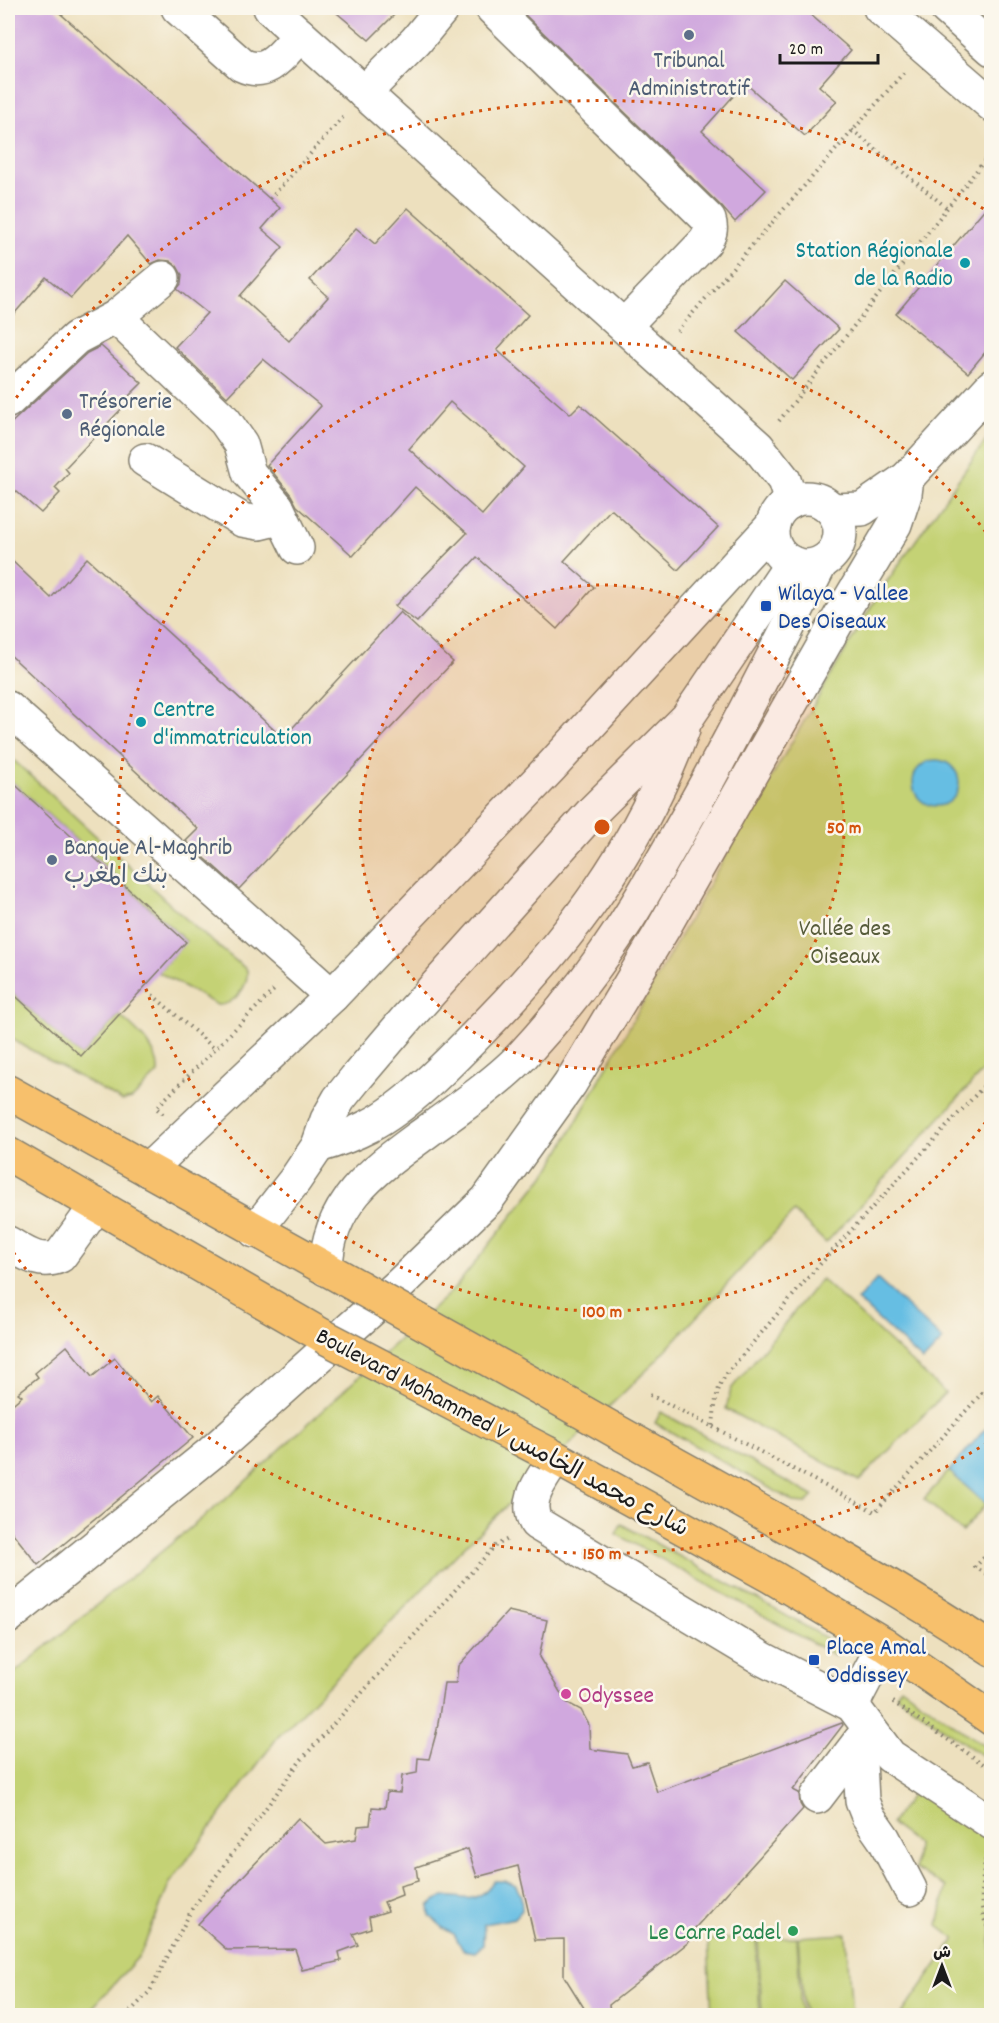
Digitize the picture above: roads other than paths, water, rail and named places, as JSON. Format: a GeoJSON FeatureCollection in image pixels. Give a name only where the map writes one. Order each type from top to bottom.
{"type":"FeatureCollection","features":[{"type":"Feature","properties":{"kind":"main road"},"geometry":{"type":"LineString","coordinates":[[8,1092],[841,1557],[992,1650]]}},
{"type":"Feature","properties":{"kind":"main road","name":"Boulevard Mohammed V شارع محمد الخامس"},"geometry":{"type":"LineString","coordinates":[[8,1154],[323,1336],[552,1456],[772,1577],[884,1644],[992,1719]]}},
{"type":"Feature","properties":{"kind":"street"},"geometry":{"type":"LineString","coordinates":[[178,8],[242,65],[250,69],[260,70],[270,66],[300,35]]}},
{"type":"Feature","properties":{"kind":"street"},"geometry":{"type":"LineString","coordinates":[[270,8],[758,447],[784,480],[782,513],[772,540],[780,554],[806,563]]}},
{"type":"Feature","properties":{"kind":"street"},"geometry":{"type":"LineString","coordinates":[[364,93],[416,41],[443,8]]}},
{"type":"Feature","properties":{"kind":"street"},"geometry":{"type":"LineString","coordinates":[[492,8],[709,220],[711,228],[705,242],[624,326]]}},
{"type":"Feature","properties":{"kind":"street"},"geometry":{"type":"LineString","coordinates":[[880,8],[992,105]]}},
{"type":"Feature","properties":{"kind":"street"},"geometry":{"type":"LineString","coordinates":[[894,8],[992,93]]}},
{"type":"Feature","properties":{"kind":"street"},"geometry":{"type":"LineString","coordinates":[[946,8],[992,49]]}},
{"type":"Feature","properties":{"kind":"street"},"geometry":{"type":"LineString","coordinates":[[8,401],[76,338],[116,317],[163,278]]}},
{"type":"Feature","properties":{"kind":"street"},"geometry":{"type":"LineString","coordinates":[[116,317],[225,421],[241,444],[249,473],[276,507],[297,548]]}},
{"type":"Feature","properties":{"kind":"street"},"geometry":{"type":"LineString","coordinates":[[832,510],[862,509],[907,478],[992,386]]}},
{"type":"Feature","properties":{"kind":"street"},"geometry":{"type":"LineString","coordinates":[[145,460],[242,520],[259,523],[271,520],[276,507]]}},
{"type":"Feature","properties":{"kind":"street"},"geometry":{"type":"LineString","coordinates":[[8,1617],[211,1453],[399,1285],[487,1200],[570,1084],[664,927],[895,524],[907,478]]}},
{"type":"Feature","properties":{"kind":"street"},"geometry":{"type":"LineString","coordinates":[[148,1170],[332,996],[551,767],[782,513],[805,498],[820,501],[832,510],[840,524],[840,539],[833,553],[806,563],[687,718],[594,810],[408,1017],[339,1099],[327,1120],[318,1146],[255,1231]]}},
{"type":"Feature","properties":{"kind":"street"},"geometry":{"type":"LineString","coordinates":[[326,1269],[326,1249],[335,1222],[365,1179],[519,1059],[561,1012],[625,924],[711,778],[806,563]]}},
{"type":"Feature","properties":{"kind":"street"},"geometry":{"type":"LineString","coordinates":[[8,708],[332,996]]}},
{"type":"Feature","properties":{"kind":"street"},"geometry":{"type":"LineString","coordinates":[[318,1146],[370,1125],[397,1107],[454,1058],[524,987],[580,920],[630,845],[663,778],[687,718]]}},
{"type":"Feature","properties":{"kind":"street"},"geometry":{"type":"LineString","coordinates":[[8,1243],[41,1260],[51,1260],[60,1256],[97,1205]]}},
{"type":"Feature","properties":{"kind":"street"},"geometry":{"type":"LineString","coordinates":[[552,1456],[530,1502],[532,1516],[536,1523],[763,1659],[860,1725],[890,1756],[989,1834]]}},
{"type":"Feature","properties":{"kind":"street"},"geometry":{"type":"LineString","coordinates":[[817,1797],[860,1725],[884,1644]]}},
{"type":"Feature","properties":{"kind":"street"},"geometry":{"type":"LineString","coordinates":[[860,1725],[862,1801],[868,1816],[884,1839],[910,1889]]}},
{"type":"Feature","properties":{"kind":"water"},"geometry":{"type":"Polygon","coordinates":[[[936,760],[952,767],[959,783],[952,799],[936,806],[920,799],[913,783],[920,767],[936,760]]]}},
{"type":"Feature","properties":{"kind":"water"},"geometry":{"type":"Polygon","coordinates":[[[877,1279],[943,1340],[923,1361],[857,1300],[877,1279]]]}},
{"type":"Feature","properties":{"kind":"water"},"geometry":{"type":"Polygon","coordinates":[[[985,1429],[992,1434],[991,1498],[986,1504],[949,1471],[985,1429]]]}},
{"type":"Feature","properties":{"kind":"water"},"geometry":{"type":"Polygon","coordinates":[[[494,1881],[505,1881],[516,1886],[521,1896],[522,1910],[515,1918],[484,1924],[483,1945],[475,1952],[463,1950],[454,1934],[430,1916],[429,1906],[442,1897],[473,1898],[484,1893],[494,1881]]]}},
{"type":"Feature","properties":{"kind":"place","name":"Tribunal Administratif"},"geometry":{"type":"Point","coordinates":[689,35]}},
{"type":"Feature","properties":{"kind":"place","name":"Station Régionale de la Radio"},"geometry":{"type":"Point","coordinates":[965,263]}},
{"type":"Feature","properties":{"kind":"place","name":"Trésorerie Régionale"},"geometry":{"type":"Point","coordinates":[67,414]}},
{"type":"Feature","properties":{"kind":"place","name":"Wilaya - Vallee Des Oiseaux"},"geometry":{"type":"Point","coordinates":[766,606]}},
{"type":"Feature","properties":{"kind":"place","name":"Centre d'immatriculation"},"geometry":{"type":"Point","coordinates":[141,722]}},
{"type":"Feature","properties":{"kind":"place","name":"Banque Al-Maghrib بنك المغرب"},"geometry":{"type":"Point","coordinates":[52,860]}},
{"type":"Feature","properties":{"kind":"place","name":"Place Amal Oddissey"},"geometry":{"type":"Point","coordinates":[814,1660]}},
{"type":"Feature","properties":{"kind":"place","name":"Odyssee"},"geometry":{"type":"Point","coordinates":[566,1694]}},
{"type":"Feature","properties":{"kind":"place","name":"Le Carre Padel"},"geometry":{"type":"Point","coordinates":[793,1931]}},
{"type":"Feature","properties":{"kind":"park label","name":"Vallée des Oiseaux"},"geometry":{"type":"Point","coordinates":[845,941]}}]}
